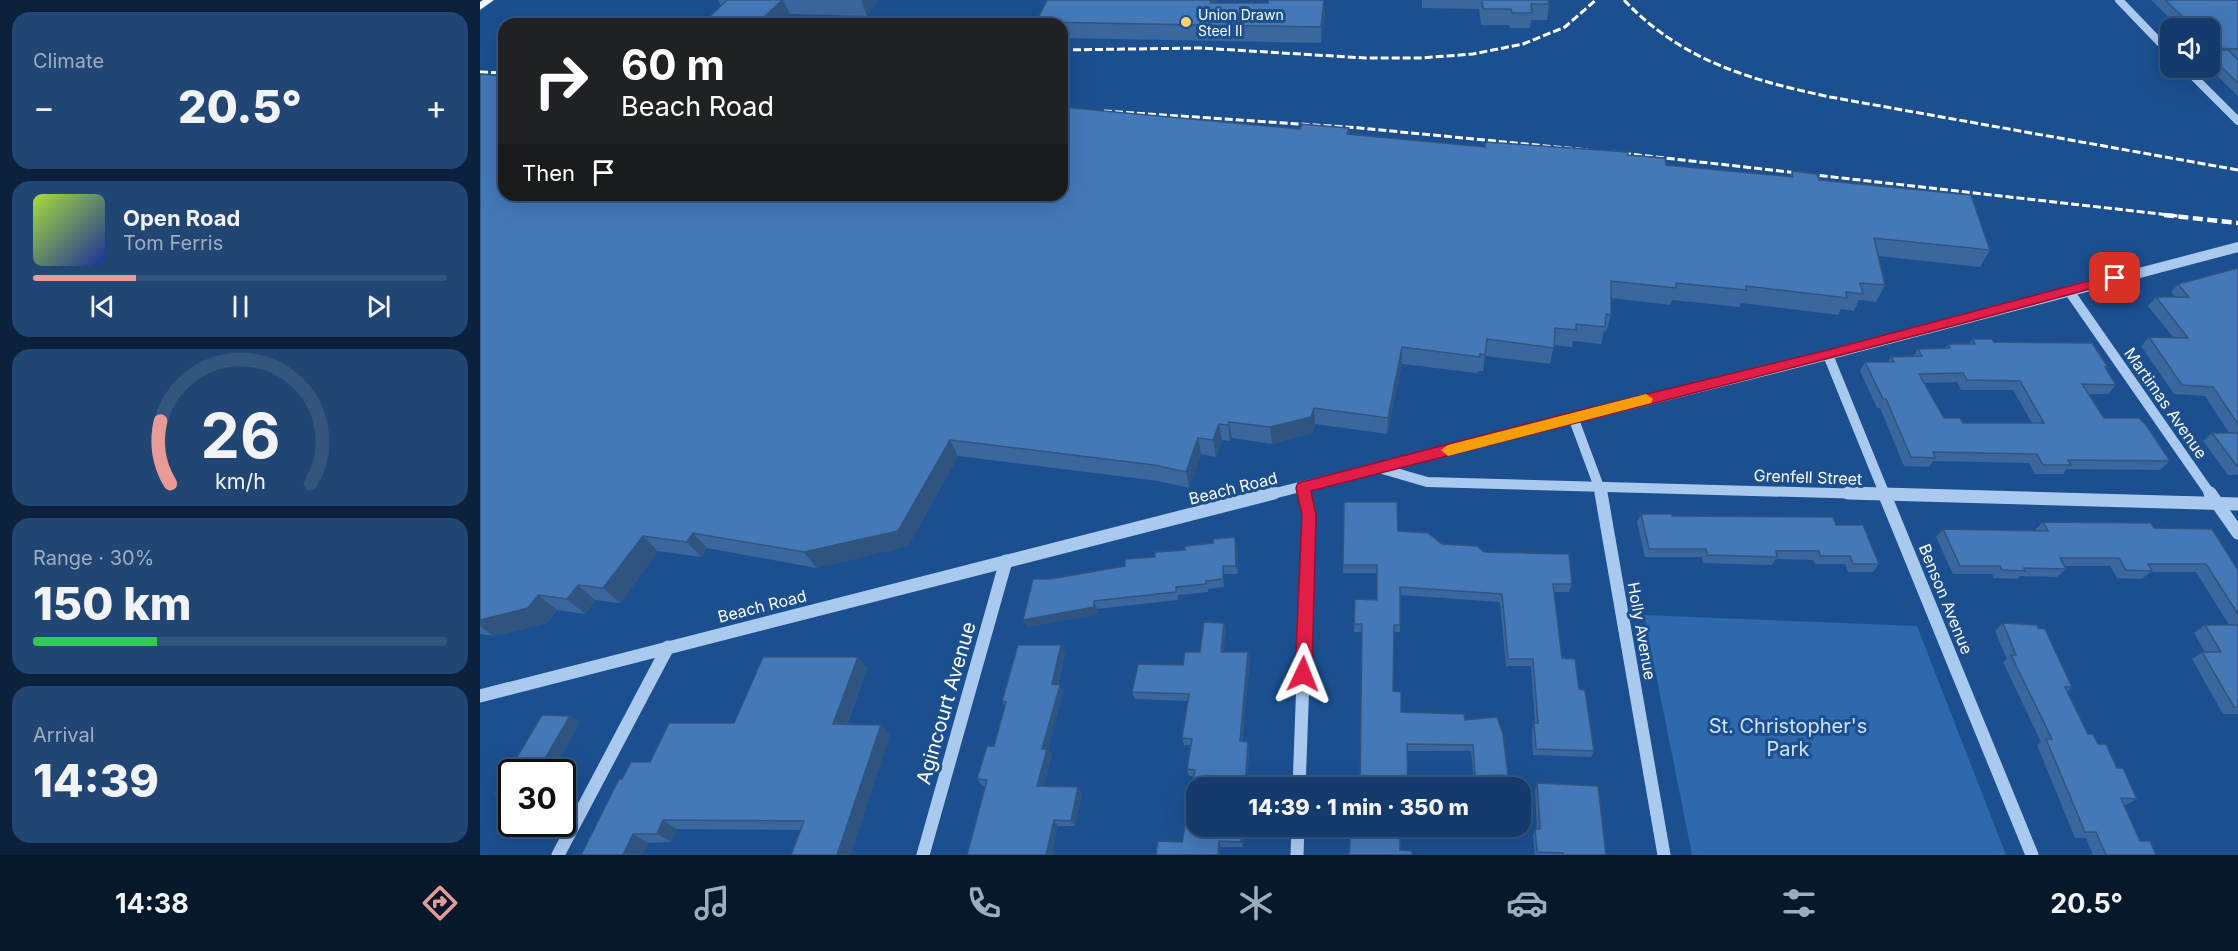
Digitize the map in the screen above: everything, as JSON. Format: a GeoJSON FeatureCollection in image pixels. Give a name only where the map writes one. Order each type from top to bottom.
{"type":"FeatureCollection","features":[{"type":"Feature","properties":{"kind":"main road"},"geometry":{"type":"LineString","coordinates":[[480,7],[489,0]]}},
{"type":"Feature","properties":{"kind":"street"},"geometry":{"type":"LineString","coordinates":[[2119,0],[2160,42]]}},
{"type":"Feature","properties":{"kind":"street"},"geometry":{"type":"LineString","coordinates":[[2195,78],[2238,121]]}},
{"type":"Feature","properties":{"kind":"street","name":"Beach Road"},"geometry":{"type":"LineString","coordinates":[[480,696],[1006,561],[1304,488],[1573,417],[1828,355],[2238,247]]}},
{"type":"Feature","properties":{"kind":"street","name":"Martimas Avenue"},"geometry":{"type":"LineString","coordinates":[[2069,291],[2238,533]]}},
{"type":"Feature","properties":{"kind":"street","name":"Benson Avenue"},"geometry":{"type":"LineString","coordinates":[[1828,355],[2032,855]]}},
{"type":"Feature","properties":{"kind":"street","name":"Holly Avenue"},"geometry":{"type":"LineString","coordinates":[[1573,417],[1599,486],[1664,855]]}},
{"type":"Feature","properties":{"kind":"street","name":"Grenfell Street"},"geometry":{"type":"LineString","coordinates":[[1378,468],[1427,482],[2238,504]]}},
{"type":"Feature","properties":{"kind":"street"},"geometry":{"type":"LineString","coordinates":[[1299,777],[1309,515],[1304,488]]}},
{"type":"Feature","properties":{"kind":"street","name":"Agincourt Avenue"},"geometry":{"type":"LineString","coordinates":[[923,855],[1006,561]]}},
{"type":"Feature","properties":{"kind":"street"},"geometry":{"type":"LineString","coordinates":[[558,855],[668,647]]}},
{"type":"Feature","properties":{"kind":"street"},"geometry":{"type":"LineString","coordinates":[[1297,855],[1298,837]]}},
{"type":"Feature","properties":{"kind":"green space","name":"St. Christopher's Park"},"geometry":{"type":"Polygon","coordinates":[[[1644,615],[1917,626],[2006,855],[1692,855],[1644,615]]]}},
{"type":"Feature","properties":{"kind":"building"},"geometry":{"type":"Polygon","coordinates":[[[727,0],[782,0],[763,18],[708,18],[727,0]]]}},
{"type":"Feature","properties":{"kind":"building"},"geometry":{"type":"Polygon","coordinates":[[[1047,0],[1211,0],[1210,3],[1268,3],[1268,0],[1324,0],[1321,27],[1068,23],[1068,18],[1038,18],[1047,0]]]}},
{"type":"Feature","properties":{"kind":"building"},"geometry":{"type":"Polygon","coordinates":[[[1482,0],[1548,0],[1549,4],[1531,4],[1532,13],[1512,13],[1511,9],[1483,9],[1482,0]]]}},
{"type":"Feature","properties":{"kind":"building"},"geometry":{"type":"Polygon","coordinates":[[[2165,0],[2238,0],[2238,49],[2220,48],[2220,18],[2184,18],[2165,0]]]}},
{"type":"Feature","properties":{"kind":"building"},"geometry":{"type":"Polygon","coordinates":[[[2220,50],[2228,50],[2238,60],[2238,83],[2220,66],[2220,50]]]}},
{"type":"Feature","properties":{"kind":"building"},"geometry":{"type":"Polygon","coordinates":[[[480,74],[498,76],[498,201],[1068,201],[1068,108],[1300,129],[1302,124],[1349,128],[1347,134],[1485,147],[1485,142],[1628,152],[1628,155],[1665,158],[1666,165],[1793,177],[1792,171],[1817,174],[1819,180],[1971,195],[1990,250],[1874,238],[1885,285],[1860,283],[1863,294],[1846,292],[1847,298],[1746,286],[1746,290],[1676,283],[1676,288],[1611,281],[1611,315],[1606,314],[1605,327],[1576,324],[1576,330],[1555,328],[1554,348],[1487,339],[1485,355],[1480,354],[1480,357],[1402,347],[1388,418],[1314,408],[1311,417],[1270,427],[1229,422],[1228,425],[1219,424],[1213,440],[1198,438],[1186,472],[1154,465],[950,440],[898,531],[804,552],[693,533],[687,542],[643,536],[603,588],[578,585],[567,599],[538,595],[528,608],[480,620],[480,74]]]}},
{"type":"Feature","properties":{"kind":"building"},"geometry":{"type":"Polygon","coordinates":[[[2238,268],[2238,424],[2213,387],[2182,385],[2149,337],[2188,338],[2156,297],[2189,297],[2178,284],[2238,268]]]}},
{"type":"Feature","properties":{"kind":"building"},"geometry":{"type":"Polygon","coordinates":[[[1972,339],[1992,339],[1994,342],[2092,343],[2108,367],[2105,367],[2116,385],[2082,384],[2104,418],[2139,418],[2170,461],[2068,460],[2071,465],[2043,465],[2037,454],[1933,452],[1935,458],[1911,457],[1886,399],[1883,399],[1865,362],[1894,362],[1891,357],[1922,356],[1918,349],[1950,348],[1948,344],[1975,344],[1972,339]],[[1963,373],[1919,374],[1944,418],[1960,418],[1963,423],[2044,423],[2020,381],[1967,380],[1963,373]]]}},
{"type":"Feature","properties":{"kind":"building"},"geometry":{"type":"Polygon","coordinates":[[[2212,433],[2238,433],[2238,466],[2237,466],[2212,433]]]}},
{"type":"Feature","properties":{"kind":"building"},"geometry":{"type":"Polygon","coordinates":[[[1344,502],[1397,502],[1398,531],[1428,533],[1442,544],[1477,546],[1484,552],[1569,554],[1572,584],[1553,584],[1562,658],[1575,659],[1579,689],[1585,690],[1594,751],[1536,749],[1534,723],[1538,723],[1533,659],[1508,659],[1502,594],[1400,587],[1400,625],[1394,625],[1393,691],[1401,692],[1401,712],[1464,714],[1465,720],[1497,717],[1503,734],[1508,775],[1475,776],[1473,745],[1407,744],[1408,777],[1360,777],[1362,624],[1354,624],[1355,599],[1377,600],[1377,565],[1343,565],[1344,502]]]}},
{"type":"Feature","properties":{"kind":"building"},"geometry":{"type":"Polygon","coordinates":[[[1641,514],[1833,517],[1836,525],[1863,525],[1879,564],[1853,564],[1850,556],[1820,556],[1819,551],[1776,551],[1777,557],[1707,555],[1706,549],[1649,549],[1641,514]]]}},
{"type":"Feature","properties":{"kind":"building"},"geometry":{"type":"Polygon","coordinates":[[[2043,522],[2151,523],[2154,528],[2212,529],[2238,570],[2238,614],[2206,564],[2148,564],[2152,571],[2126,570],[2119,558],[2060,558],[2066,569],[2024,568],[2025,571],[2002,570],[2000,566],[1960,566],[1943,529],[2048,531],[2043,522]]]}},
{"type":"Feature","properties":{"kind":"building"},"geometry":{"type":"Polygon","coordinates":[[[1235,537],[1236,566],[1223,566],[1223,579],[1206,581],[1206,584],[1176,587],[1176,592],[1094,601],[1094,607],[1023,620],[1033,579],[1050,579],[1125,566],[1125,559],[1155,557],[1155,552],[1185,550],[1185,546],[1213,543],[1213,539],[1235,537]]]}},
{"type":"Feature","properties":{"kind":"building"},"geometry":{"type":"Polygon","coordinates":[[[1204,622],[1224,623],[1221,652],[1248,652],[1240,741],[1248,742],[1246,777],[1194,777],[1195,770],[1187,769],[1192,739],[1182,738],[1189,694],[1132,692],[1138,664],[1183,665],[1185,652],[1200,652],[1204,622]]]}},
{"type":"Feature","properties":{"kind":"building"},"geometry":{"type":"Polygon","coordinates":[[[2003,623],[2037,625],[2038,628],[2045,629],[2072,687],[2065,687],[2088,734],[2093,734],[2098,744],[2106,744],[2117,768],[2123,768],[2137,799],[2121,798],[2140,841],[2150,841],[2156,855],[2106,855],[2096,832],[2085,832],[2046,739],[2052,739],[2011,655],[2016,655],[2003,623]]]}},
{"type":"Feature","properties":{"kind":"building"},"geometry":{"type":"Polygon","coordinates":[[[2205,625],[2238,625],[2238,707],[2234,707],[2202,652],[2221,652],[2205,625]]]}},
{"type":"Feature","properties":{"kind":"building"},"geometry":{"type":"Polygon","coordinates":[[[1018,645],[1061,645],[1052,684],[1060,685],[1042,749],[1047,749],[1037,786],[1078,787],[1071,821],[1054,820],[1046,855],[967,855],[987,780],[977,779],[987,746],[994,746],[1006,702],[1002,701],[1018,645]]]}},
{"type":"Feature","properties":{"kind":"building"},"geometry":{"type":"Polygon","coordinates":[[[763,657],[858,657],[833,724],[881,725],[837,855],[791,855],[804,821],[663,820],[657,834],[633,834],[623,855],[581,855],[619,779],[622,779],[631,762],[650,762],[669,723],[734,723],[763,657]]]}},
{"type":"Feature","properties":{"kind":"building"},"geometry":{"type":"Polygon","coordinates":[[[542,715],[570,716],[545,759],[516,759],[542,715]]]}},
{"type":"Feature","properties":{"kind":"building"},"geometry":{"type":"Polygon","coordinates":[[[1537,783],[1598,786],[1606,855],[1563,855],[1563,853],[1537,852],[1535,829],[1540,829],[1537,783]]]}},
{"type":"Feature","properties":{"kind":"building"},"geometry":{"type":"Polygon","coordinates":[[[1186,820],[1186,837],[1241,837],[1241,842],[1219,841],[1218,855],[1156,855],[1158,841],[1182,842],[1186,820]]]}},
{"type":"Feature","properties":{"kind":"building"},"geometry":{"type":"Polygon","coordinates":[[[1350,837],[1400,837],[1400,850],[1412,851],[1412,855],[1349,855],[1350,837]]]}},
{"type":"Feature","properties":{"kind":"railway"},"geometry":{"type":"LineString","coordinates":[[1068,50],[1201,48],[1365,58],[1420,58],[1473,54],[1523,44],[1565,27],[1596,0]]}},
{"type":"Feature","properties":{"kind":"railway"},"geometry":{"type":"LineString","coordinates":[[1624,0],[1646,21],[1694,53],[1719,65],[1772,83],[1830,97],[2238,170]]}},
{"type":"Feature","properties":{"kind":"railway"},"geometry":{"type":"LineString","coordinates":[[480,72],[498,73]]}},
{"type":"Feature","properties":{"kind":"railway"},"geometry":{"type":"LineString","coordinates":[[1104,111],[1360,128],[1588,150]]}},
{"type":"Feature","properties":{"kind":"railway"},"geometry":{"type":"LineString","coordinates":[[1612,152],[2178,216]]}},
{"type":"Feature","properties":{"kind":"railway"},"geometry":{"type":"LineString","coordinates":[[2164,215],[2238,223]]}},
{"type":"Feature","properties":{"kind":"slow traffic"},"geometry":{"type":"LineString","coordinates":[[1448,450],[1646,399]]}},
{"type":"Feature","properties":{"kind":"place","name":"Union Drawn Steel II"},"geometry":{"type":"Point","coordinates":[1186,22]}},
{"type":"Feature","properties":{"kind":"route"},"geometry":{"type":"LineString","coordinates":[[1303,674],[1309,515],[1304,488],[1573,417],[1828,355],[2115,278]]}}]}
